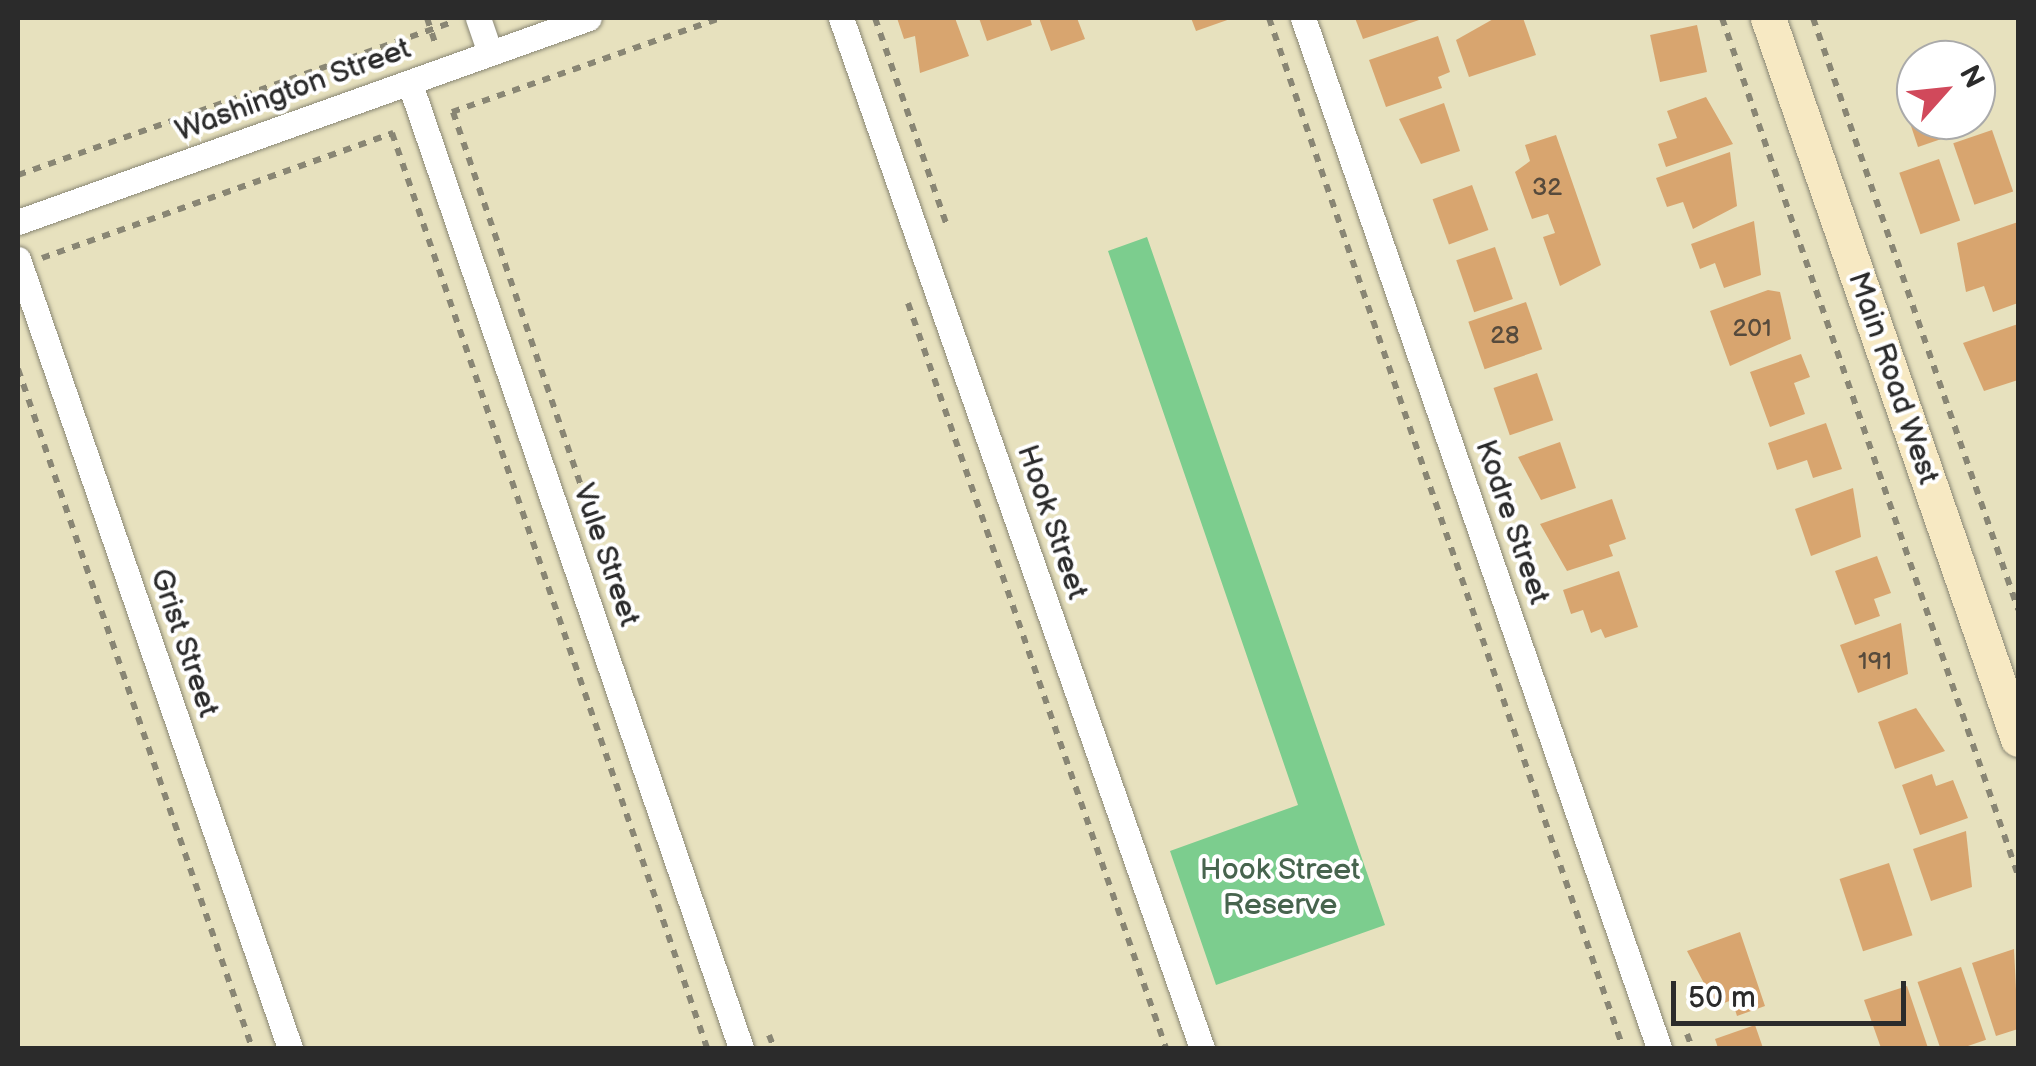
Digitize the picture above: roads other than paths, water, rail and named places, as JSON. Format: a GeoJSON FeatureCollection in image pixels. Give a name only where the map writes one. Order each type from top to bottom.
{"type":"FeatureCollection","features":[{"type":"Feature","properties":{"kind":"main road","name":"Main Road West"},"geometry":{"type":"LineString","coordinates":[[1768,18],[2018,739]]}},
{"type":"Feature","properties":{"kind":"street"},"geometry":{"type":"LineString","coordinates":[[478,18],[490,52]]}},
{"type":"Feature","properties":{"kind":"street","name":"Washington Street"},"geometry":{"type":"LineString","coordinates":[[18,222],[590,18]]}},
{"type":"Feature","properties":{"kind":"street","name":"Hook Street"},"geometry":{"type":"LineString","coordinates":[[841,18],[1202,1048]]}},
{"type":"Feature","properties":{"kind":"street","name":"Kodre Street"},"geometry":{"type":"LineString","coordinates":[[1303,18],[1659,1048]]}},
{"type":"Feature","properties":{"kind":"street","name":"Vule Street"},"geometry":{"type":"LineString","coordinates":[[410,84],[741,1048]]}},
{"type":"Feature","properties":{"kind":"street","name":"Grist Street"},"geometry":{"type":"LineString","coordinates":[[19,262],[290,1048]]}},
{"type":"Feature","properties":{"kind":"park label","name":"Hook Street Reserve"},"geometry":{"type":"Point","coordinates":[1280,887]}}]}
